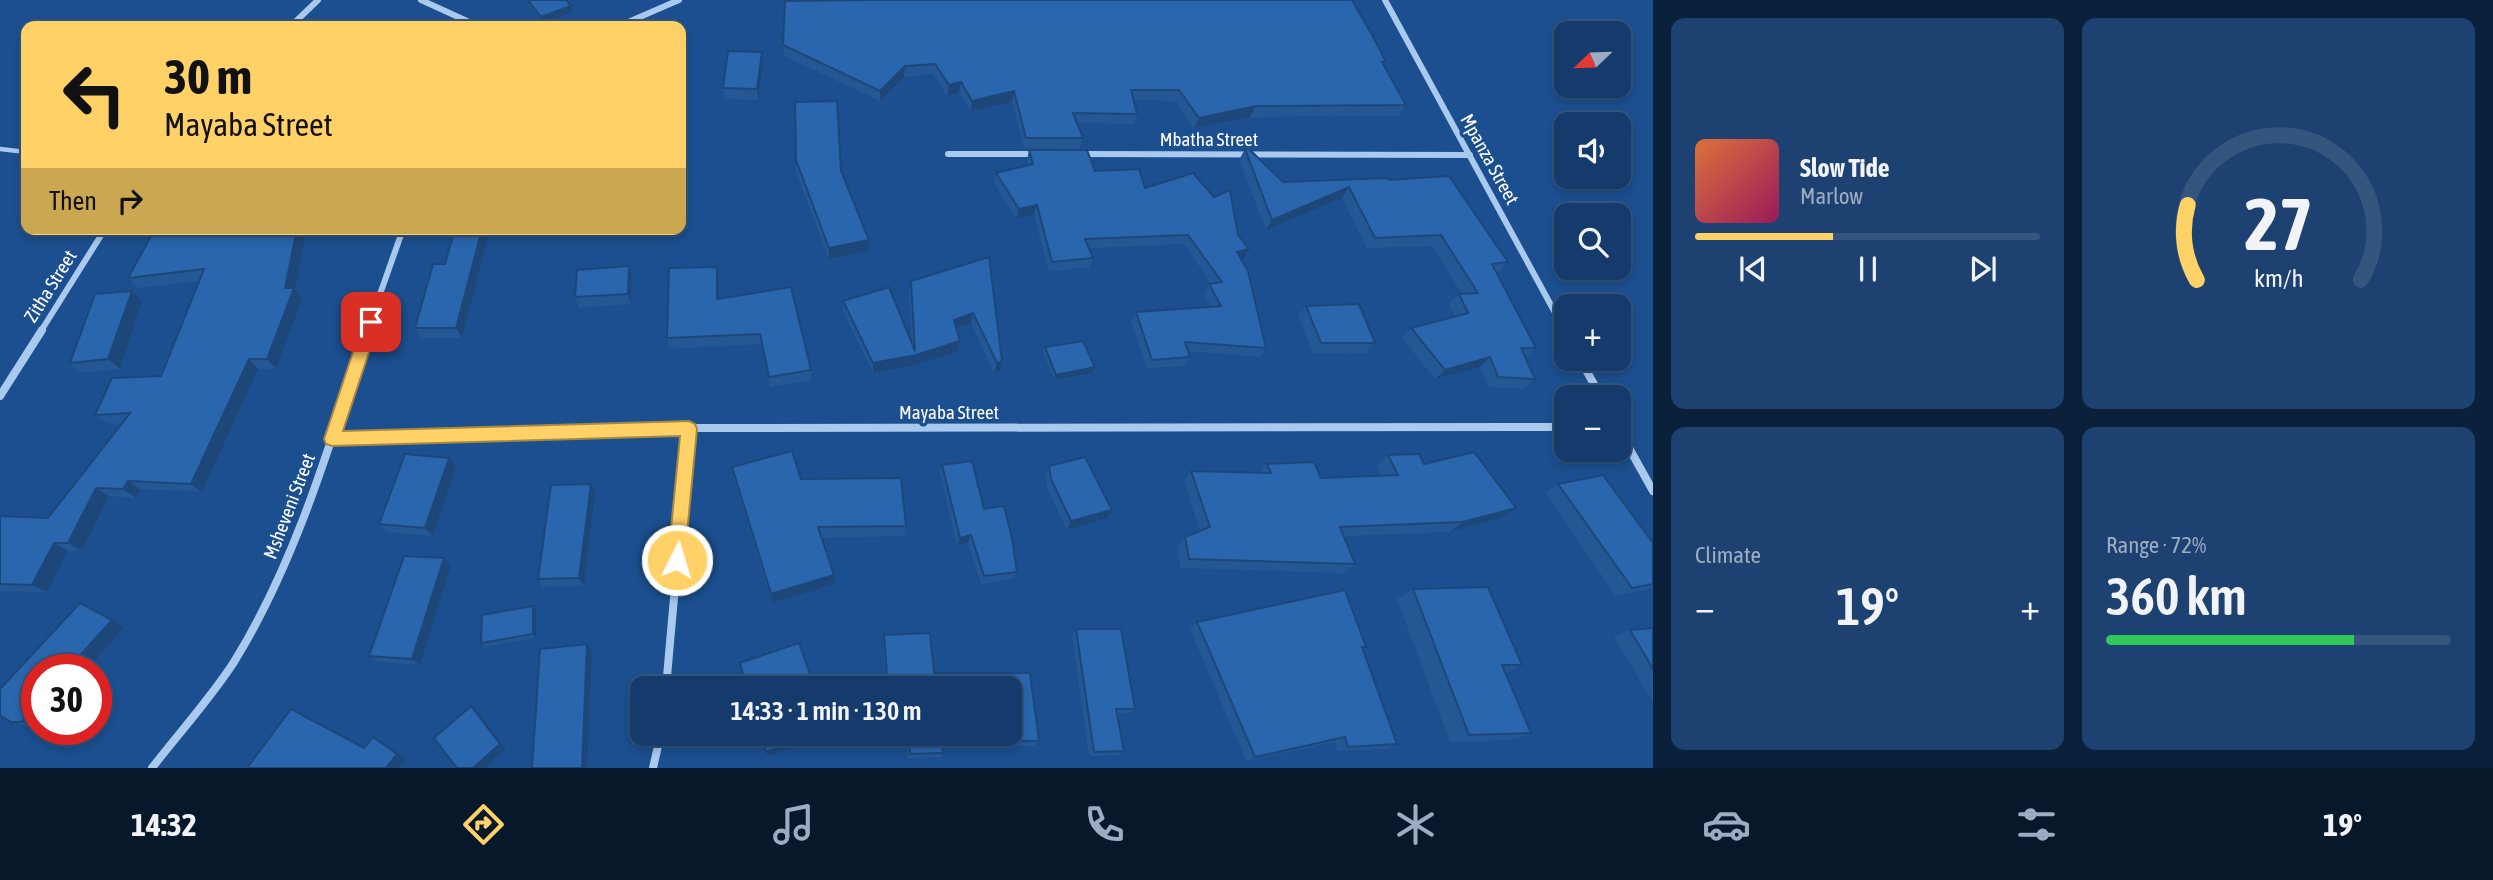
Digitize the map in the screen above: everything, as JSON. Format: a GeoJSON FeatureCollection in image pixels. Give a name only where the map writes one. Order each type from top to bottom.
{"type":"FeatureCollection","features":[{"type":"Feature","properties":{"kind":"street"},"geometry":{"type":"LineString","coordinates":[[296,21],[318,0]]}},
{"type":"Feature","properties":{"kind":"street"},"geometry":{"type":"LineString","coordinates":[[421,0],[467,21]]}},
{"type":"Feature","properties":{"kind":"street"},"geometry":{"type":"LineString","coordinates":[[631,21],[679,0]]}},
{"type":"Feature","properties":{"kind":"street","name":"Mpanza Street"},"geometry":{"type":"LineString","coordinates":[[1385,0],[1554,311]]}},
{"type":"Feature","properties":{"kind":"street"},"geometry":{"type":"LineString","coordinates":[[948,154],[1044,154]]}},
{"type":"Feature","properties":{"kind":"street","name":"Mbatha Street"},"geometry":{"type":"LineString","coordinates":[[1072,154],[1470,155]]}},
{"type":"Feature","properties":{"kind":"street","name":"Zitha Street"},"geometry":{"type":"LineString","coordinates":[[0,396],[101,235]]}},
{"type":"Feature","properties":{"kind":"street","name":"Msheveni Street"},"geometry":{"type":"LineString","coordinates":[[152,768],[183,731],[239,652],[275,586],[332,439],[401,235]]}},
{"type":"Feature","properties":{"kind":"street","name":"Mayaba Street"},"geometry":{"type":"LineString","coordinates":[[332,439],[689,429],[1554,427]]}},
{"type":"Feature","properties":{"kind":"street"},"geometry":{"type":"LineString","coordinates":[[667,676],[689,429]]}},
{"type":"Feature","properties":{"kind":"street"},"geometry":{"type":"LineString","coordinates":[[1631,452],[1653,491]]}},
{"type":"Feature","properties":{"kind":"street"},"geometry":{"type":"LineString","coordinates":[[653,768],[658,746]]}},
{"type":"Feature","properties":{"kind":"lane"},"geometry":{"type":"LineString","coordinates":[[0,149],[21,151]]}},
{"type":"Feature","properties":{"kind":"building"},"geometry":{"type":"Polygon","coordinates":[[[528,0],[566,0],[571,6],[541,17],[528,0]]]}},
{"type":"Feature","properties":{"kind":"building"},"geometry":{"type":"Polygon","coordinates":[[[1352,0],[1406,105],[1256,106],[1199,118],[1179,90],[1131,90],[1137,114],[1073,113],[1083,138],[1026,138],[1014,91],[972,101],[961,82],[949,85],[935,64],[905,66],[880,91],[783,45],[785,1],[1352,0]]]}},
{"type":"Feature","properties":{"kind":"building"},"geometry":{"type":"Polygon","coordinates":[[[728,51],[762,52],[757,89],[723,88],[728,51]]]}},
{"type":"Feature","properties":{"kind":"building"},"geometry":{"type":"Polygon","coordinates":[[[837,101],[841,171],[869,240],[829,248],[796,160],[795,102],[837,101]]]}},
{"type":"Feature","properties":{"kind":"building"},"geometry":{"type":"Polygon","coordinates":[[[1245,149],[1249,149],[1283,182],[1449,176],[1508,262],[1492,264],[1536,348],[1521,348],[1535,379],[1498,377],[1490,357],[1445,370],[1411,328],[1468,313],[1459,294],[1478,293],[1441,235],[1375,238],[1349,187],[1272,220],[1245,149]]]}},
{"type":"Feature","properties":{"kind":"building"},"geometry":{"type":"Polygon","coordinates":[[[1029,150],[1087,150],[1095,171],[1139,169],[1145,188],[1193,173],[1214,197],[1230,190],[1238,235],[1249,249],[1237,252],[1248,271],[1266,348],[1185,342],[1190,357],[1152,360],[1136,312],[1221,306],[1209,284],[1222,282],[1188,235],[1085,239],[1093,258],[1052,262],[1037,205],[1019,209],[996,173],[1033,164],[1029,150]]]}},
{"type":"Feature","properties":{"kind":"building"},"geometry":{"type":"Polygon","coordinates":[[[152,235],[296,235],[285,288],[294,288],[267,359],[249,359],[191,484],[128,481],[123,489],[96,488],[68,543],[54,543],[32,585],[0,584],[0,516],[48,518],[130,413],[95,415],[112,378],[161,376],[204,269],[128,278],[152,235]]]}},
{"type":"Feature","properties":{"kind":"building"},"geometry":{"type":"Polygon","coordinates":[[[453,235],[480,235],[456,328],[415,328],[433,264],[445,264],[453,235]]]}},
{"type":"Feature","properties":{"kind":"building"},"geometry":{"type":"Polygon","coordinates":[[[989,257],[1002,361],[997,363],[973,313],[954,320],[960,341],[916,355],[873,363],[843,301],[889,287],[915,351],[911,281],[989,257]]]}},
{"type":"Feature","properties":{"kind":"building"},"geometry":{"type":"Polygon","coordinates":[[[629,266],[628,294],[575,297],[577,270],[629,266]]]}},
{"type":"Feature","properties":{"kind":"building"},"geometry":{"type":"Polygon","coordinates":[[[717,267],[717,299],[791,287],[811,370],[769,377],[760,334],[667,338],[669,268],[717,267]]]}},
{"type":"Feature","properties":{"kind":"building"},"geometry":{"type":"Polygon","coordinates":[[[132,291],[108,359],[70,363],[95,294],[132,291]]]}},
{"type":"Feature","properties":{"kind":"building"},"geometry":{"type":"Polygon","coordinates":[[[1359,304],[1375,343],[1321,343],[1306,306],[1359,304]]]}},
{"type":"Feature","properties":{"kind":"building"},"geometry":{"type":"Polygon","coordinates":[[[1083,341],[1095,367],[1056,375],[1045,347],[1083,341]]]}},
{"type":"Feature","properties":{"kind":"building"},"geometry":{"type":"Polygon","coordinates":[[[792,451],[801,479],[901,478],[906,526],[818,527],[834,575],[771,594],[732,467],[792,451]]]}},
{"type":"Feature","properties":{"kind":"building"},"geometry":{"type":"Polygon","coordinates":[[[1474,452],[1516,508],[1463,522],[1340,527],[1355,564],[1189,559],[1185,537],[1210,527],[1191,471],[1271,473],[1267,464],[1314,462],[1321,478],[1398,475],[1388,455],[1419,454],[1424,464],[1474,452]]]}},
{"type":"Feature","properties":{"kind":"building"},"geometry":{"type":"Polygon","coordinates":[[[405,454],[449,458],[425,528],[379,524],[405,454]]]}},
{"type":"Feature","properties":{"kind":"building"},"geometry":{"type":"Polygon","coordinates":[[[1085,457],[1112,510],[1071,521],[1051,479],[1049,466],[1085,457]]]}},
{"type":"Feature","properties":{"kind":"building"},"geometry":{"type":"Polygon","coordinates":[[[972,461],[984,509],[1004,506],[1017,572],[984,576],[971,535],[960,538],[942,465],[972,461]]]}},
{"type":"Feature","properties":{"kind":"building"},"geometry":{"type":"Polygon","coordinates":[[[1603,475],[1653,543],[1653,584],[1632,588],[1558,484],[1603,475]]]}},
{"type":"Feature","properties":{"kind":"building"},"geometry":{"type":"Polygon","coordinates":[[[591,484],[579,578],[538,579],[551,485],[591,484]]]}},
{"type":"Feature","properties":{"kind":"building"},"geometry":{"type":"Polygon","coordinates":[[[404,556],[444,558],[412,659],[369,656],[404,556]]]}},
{"type":"Feature","properties":{"kind":"building"},"geometry":{"type":"Polygon","coordinates":[[[1488,587],[1522,665],[1502,665],[1531,733],[1469,735],[1413,589],[1488,587]]]}},
{"type":"Feature","properties":{"kind":"building"},"geometry":{"type":"Polygon","coordinates":[[[1345,590],[1366,647],[1362,647],[1397,744],[1348,747],[1345,737],[1255,757],[1197,622],[1345,590]]]}},
{"type":"Feature","properties":{"kind":"building"},"geometry":{"type":"Polygon","coordinates":[[[80,603],[112,620],[81,654],[33,654],[80,603]]]}},
{"type":"Feature","properties":{"kind":"building"},"geometry":{"type":"Polygon","coordinates":[[[533,606],[533,634],[481,643],[482,615],[533,606]]]}},
{"type":"Feature","properties":{"kind":"building"},"geometry":{"type":"Polygon","coordinates":[[[1653,628],[1653,669],[1630,630],[1653,628]]]}},
{"type":"Feature","properties":{"kind":"building"},"geometry":{"type":"Polygon","coordinates":[[[1076,629],[1121,629],[1135,709],[1116,709],[1124,751],[1094,752],[1076,629]]]}},
{"type":"Feature","properties":{"kind":"building"},"geometry":{"type":"Polygon","coordinates":[[[930,633],[934,673],[1030,673],[1039,741],[1022,741],[1022,676],[887,676],[884,635],[930,633]]]}},
{"type":"Feature","properties":{"kind":"building"},"geometry":{"type":"Polygon","coordinates":[[[799,643],[811,676],[744,676],[740,663],[799,643]]]}},
{"type":"Feature","properties":{"kind":"building"},"geometry":{"type":"Polygon","coordinates":[[[587,644],[582,768],[532,768],[540,649],[587,644]]]}},
{"type":"Feature","properties":{"kind":"building"},"geometry":{"type":"Polygon","coordinates":[[[21,666],[21,722],[11,722],[0,715],[0,689],[21,666]]]}},
{"type":"Feature","properties":{"kind":"building"},"geometry":{"type":"Polygon","coordinates":[[[471,706],[500,744],[473,768],[457,768],[434,738],[471,706]]]}},
{"type":"Feature","properties":{"kind":"building"},"geometry":{"type":"Polygon","coordinates":[[[291,709],[364,748],[373,737],[397,754],[386,768],[247,768],[291,709]]]}},
{"type":"Feature","properties":{"kind":"building"},"geometry":{"type":"Polygon","coordinates":[[[764,746],[782,746],[766,752],[764,746]]]}},
{"type":"Feature","properties":{"kind":"building"},"geometry":{"type":"Polygon","coordinates":[[[909,746],[942,746],[943,753],[910,754],[909,746]]]}},
{"type":"Feature","properties":{"kind":"route"},"geometry":{"type":"LineString","coordinates":[[371,322],[332,439],[689,429],[677,560]]}}]}
